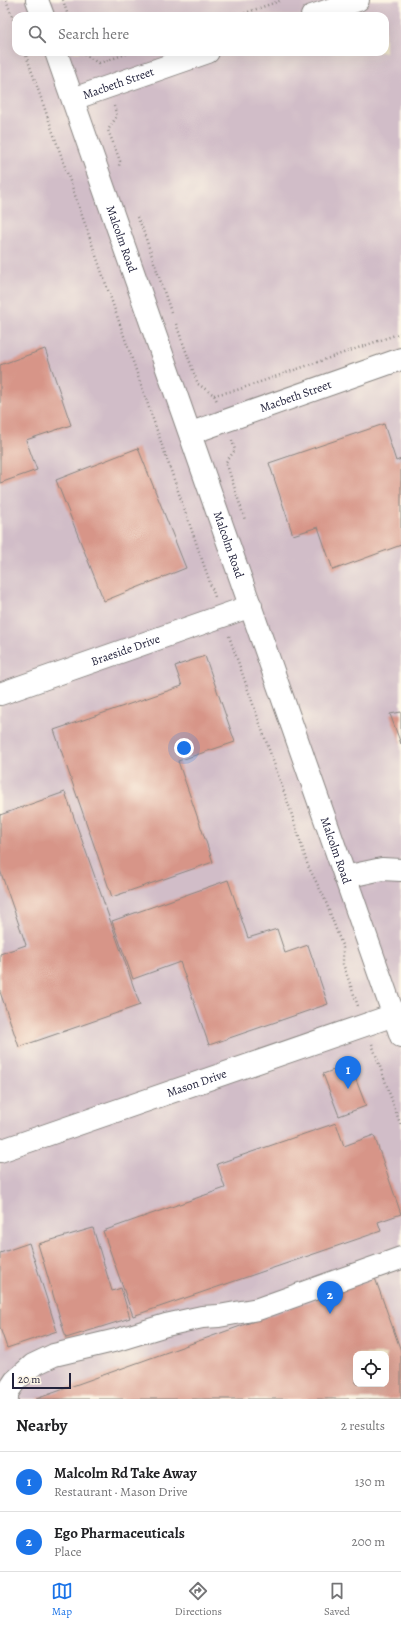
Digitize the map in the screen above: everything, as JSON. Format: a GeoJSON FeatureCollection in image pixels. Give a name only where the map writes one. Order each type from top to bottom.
{"type":"FeatureCollection","features":[{"type":"Feature","properties":{"kind":"street"},"geometry":{"type":"LineString","coordinates":[[37,0],[42,12]]}},
{"type":"Feature","properties":{"kind":"street"},"geometry":{"type":"LineString","coordinates":[[324,12],[358,0]]}},
{"type":"Feature","properties":{"kind":"street","name":"Malcolm Road"},"geometry":{"type":"LineString","coordinates":[[57,56],[191,433],[345,877],[393,985],[394,1015],[401,1036]]}},
{"type":"Feature","properties":{"kind":"street","name":"Macbeth Street"},"geometry":{"type":"LineString","coordinates":[[73,99],[197,56]]}},
{"type":"Feature","properties":{"kind":"street","name":"Macbeth Street"},"geometry":{"type":"LineString","coordinates":[[191,433],[401,359]]}},
{"type":"Feature","properties":{"kind":"street","name":"Braeside Drive"},"geometry":{"type":"LineString","coordinates":[[0,694],[251,606]]}},
{"type":"Feature","properties":{"kind":"street"},"geometry":{"type":"LineString","coordinates":[[345,877],[382,869],[401,870]]}},
{"type":"Feature","properties":{"kind":"street","name":"Mason Drive"},"geometry":{"type":"LineString","coordinates":[[0,1151],[394,1015]]}},
{"type":"Feature","properties":{"kind":"street"},"geometry":{"type":"LineString","coordinates":[[7,1399],[7,1393],[15,1381],[33,1365],[54,1355],[117,1340],[166,1325],[202,1317],[219,1316],[258,1308],[401,1258]]}},
{"type":"Feature","properties":{"kind":"path"},"geometry":{"type":"LineString","coordinates":[[6,0],[12,16]]}},
{"type":"Feature","properties":{"kind":"path"},"geometry":{"type":"LineString","coordinates":[[63,0],[67,12]]}},
{"type":"Feature","properties":{"kind":"path"},"geometry":{"type":"LineString","coordinates":[[248,12],[282,0]]}},
{"type":"Feature","properties":{"kind":"path"},"geometry":{"type":"LineString","coordinates":[[26,56],[290,809],[308,866],[324,897],[343,948],[343,964],[401,1126]]}},
{"type":"Feature","properties":{"kind":"path"},"geometry":{"type":"LineString","coordinates":[[87,56],[98,63],[108,87],[117,116],[108,130],[120,161],[118,171]]}},
{"type":"Feature","properties":{"kind":"path"},"geometry":{"type":"LineString","coordinates":[[98,63],[120,56]]}},
{"type":"Feature","properties":{"kind":"path"},"geometry":{"type":"LineString","coordinates":[[136,215],[139,219],[172,314]]}},
{"type":"Feature","properties":{"kind":"path"},"geometry":{"type":"LineString","coordinates":[[175,322],[198,384],[214,395],[225,421],[235,450],[226,462],[245,520]]}},
{"type":"Feature","properties":{"kind":"path"},"geometry":{"type":"LineString","coordinates":[[214,395],[237,390],[401,333]]}},
{"type":"Feature","properties":{"kind":"shaded area"},"geometry":{"type":"Polygon","coordinates":[[[0,0],[401,0],[401,1399],[0,1399],[0,0]]]}},
{"type":"Feature","properties":{"kind":"building"},"geometry":{"type":"Polygon","coordinates":[[[45,349],[71,425],[26,440],[37,470],[0,483],[0,365],[45,349]]]}},
{"type":"Feature","properties":{"kind":"building"},"geometry":{"type":"Polygon","coordinates":[[[384,424],[396,461],[401,459],[401,545],[333,570],[318,527],[293,535],[269,463],[384,424]]]}},
{"type":"Feature","properties":{"kind":"building"},"geometry":{"type":"Polygon","coordinates":[[[138,448],[186,568],[104,601],[56,480],[138,448]]]}},
{"type":"Feature","properties":{"kind":"building"},"geometry":{"type":"Polygon","coordinates":[[[205,656],[235,742],[178,761],[213,862],[112,897],[54,730],[182,686],[175,666],[205,656]]]}},
{"type":"Feature","properties":{"kind":"building"},"geometry":{"type":"Polygon","coordinates":[[[401,712],[401,744],[390,714],[401,712]]]}},
{"type":"Feature","properties":{"kind":"building"},"geometry":{"type":"Polygon","coordinates":[[[65,792],[140,1005],[19,1047],[0,992],[0,954],[26,945],[0,870],[0,815],[65,792]]]}},
{"type":"Feature","properties":{"kind":"building"},"geometry":{"type":"Polygon","coordinates":[[[228,880],[248,938],[277,929],[285,953],[308,945],[328,1004],[209,1045],[180,962],[133,979],[112,921],[228,880]]]}},
{"type":"Feature","properties":{"kind":"building"},"geometry":{"type":"Polygon","coordinates":[[[350,1064],[366,1106],[339,1116],[323,1074],[350,1064]]]}},
{"type":"Feature","properties":{"kind":"building"},"geometry":{"type":"Polygon","coordinates":[[[336,1123],[344,1146],[374,1135],[401,1214],[378,1222],[381,1231],[133,1316],[103,1231],[225,1188],[217,1164],[336,1123]]]}},
{"type":"Feature","properties":{"kind":"building"},"geometry":{"type":"Polygon","coordinates":[[[93,1228],[112,1291],[121,1288],[130,1318],[66,1338],[38,1244],[93,1228]]]}},
{"type":"Feature","properties":{"kind":"building"},"geometry":{"type":"Polygon","coordinates":[[[29,1243],[57,1331],[7,1348],[0,1328],[0,1253],[29,1243]]]}},
{"type":"Feature","properties":{"kind":"building"},"geometry":{"type":"Polygon","coordinates":[[[375,1278],[401,1351],[401,1399],[36,1399],[375,1278]]]}},
{"type":"Feature","properties":{"kind":"place","name":"Malcolm Rd Take Away"},"geometry":{"type":"Point","coordinates":[348,1089]}},
{"type":"Feature","properties":{"kind":"place","name":"Ego Pharmaceuticals"},"geometry":{"type":"Point","coordinates":[330,1314]}}]}
